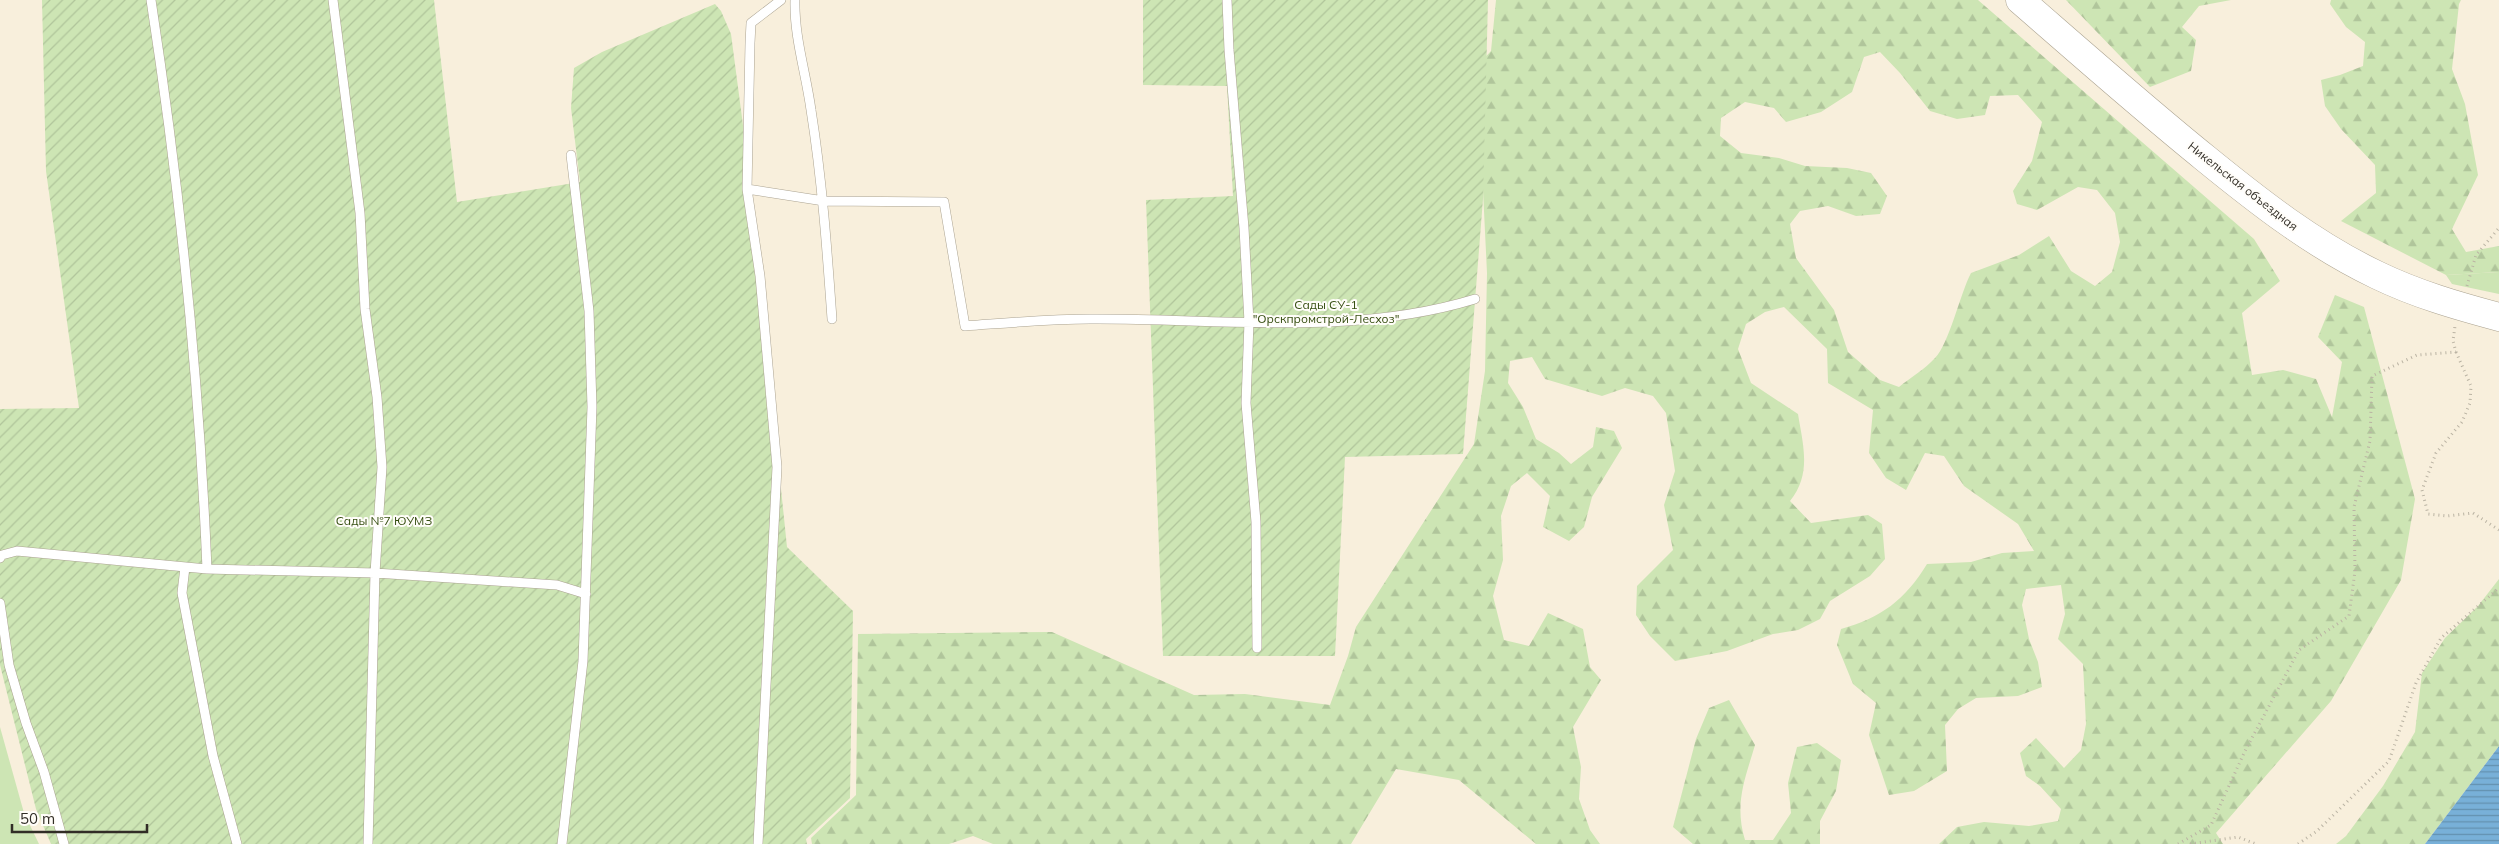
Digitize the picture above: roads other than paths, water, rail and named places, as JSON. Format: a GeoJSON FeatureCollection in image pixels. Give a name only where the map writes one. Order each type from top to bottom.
{"type":"FeatureCollection","features":[{"type":"Feature","properties":{"kind":"main road","name":"Никельская объездная"},"geometry":{"type":"LineString","coordinates":[[2020,0],[2143,108],[2245,190],[2301,231],[2377,275],[2413,291],[2499,317]]}},
{"type":"Feature","properties":{"kind":"lane"},"geometry":{"type":"LineString","coordinates":[[151,0],[184,247],[202,443],[207,569]]}},
{"type":"Feature","properties":{"kind":"lane"},"geometry":{"type":"LineString","coordinates":[[333,0],[360,213],[365,309],[377,396],[382,458],[375,573],[368,844]]}},
{"type":"Feature","properties":{"kind":"lane"},"geometry":{"type":"LineString","coordinates":[[758,844],[776,467],[760,276],[747,189],[751,23],[781,0]]}},
{"type":"Feature","properties":{"kind":"lane"},"geometry":{"type":"LineString","coordinates":[[795,0],[795,19],[811,109],[824,201],[832,319]]}},
{"type":"Feature","properties":{"kind":"lane"},"geometry":{"type":"LineString","coordinates":[[1228,0],[1229,50],[1244,228],[1249,322],[1246,403],[1256,522],[1257,648]]}},
{"type":"Feature","properties":{"kind":"lane"},"geometry":{"type":"LineString","coordinates":[[562,844],[579,702],[586,594],[592,384],[587,288],[571,155]]}},
{"type":"Feature","properties":{"kind":"lane"},"geometry":{"type":"LineString","coordinates":[[747,189],[824,201],[944,202],[965,326],[1089,319],[1249,322],[1347,321],[1436,311],[1475,299]]}},
{"type":"Feature","properties":{"kind":"lane"},"geometry":{"type":"LineString","coordinates":[[0,558],[2,555],[17,551],[207,569],[375,573],[557,586],[586,594]]}},
{"type":"Feature","properties":{"kind":"lane"},"geometry":{"type":"LineString","coordinates":[[185,566],[182,593],[213,756],[237,844]]}},
{"type":"Feature","properties":{"kind":"lane"},"geometry":{"type":"LineString","coordinates":[[0,603],[9,664],[26,723],[44,772],[64,844]]}},
{"type":"Feature","properties":{"kind":"water"},"geometry":{"type":"Polygon","coordinates":[[[2499,746],[2499,844],[2425,844],[2490,758],[2499,746]]]}},
{"type":"Feature","properties":{"kind":"park label","name":"Сады СУ-1 \"Орскпромстрой-Лесхоз\""},"geometry":{"type":"Point","coordinates":[1326,311]}},
{"type":"Feature","properties":{"kind":"park label","name":"Сады №7 ЮУМЗ"},"geometry":{"type":"Point","coordinates":[384,520]}}]}
